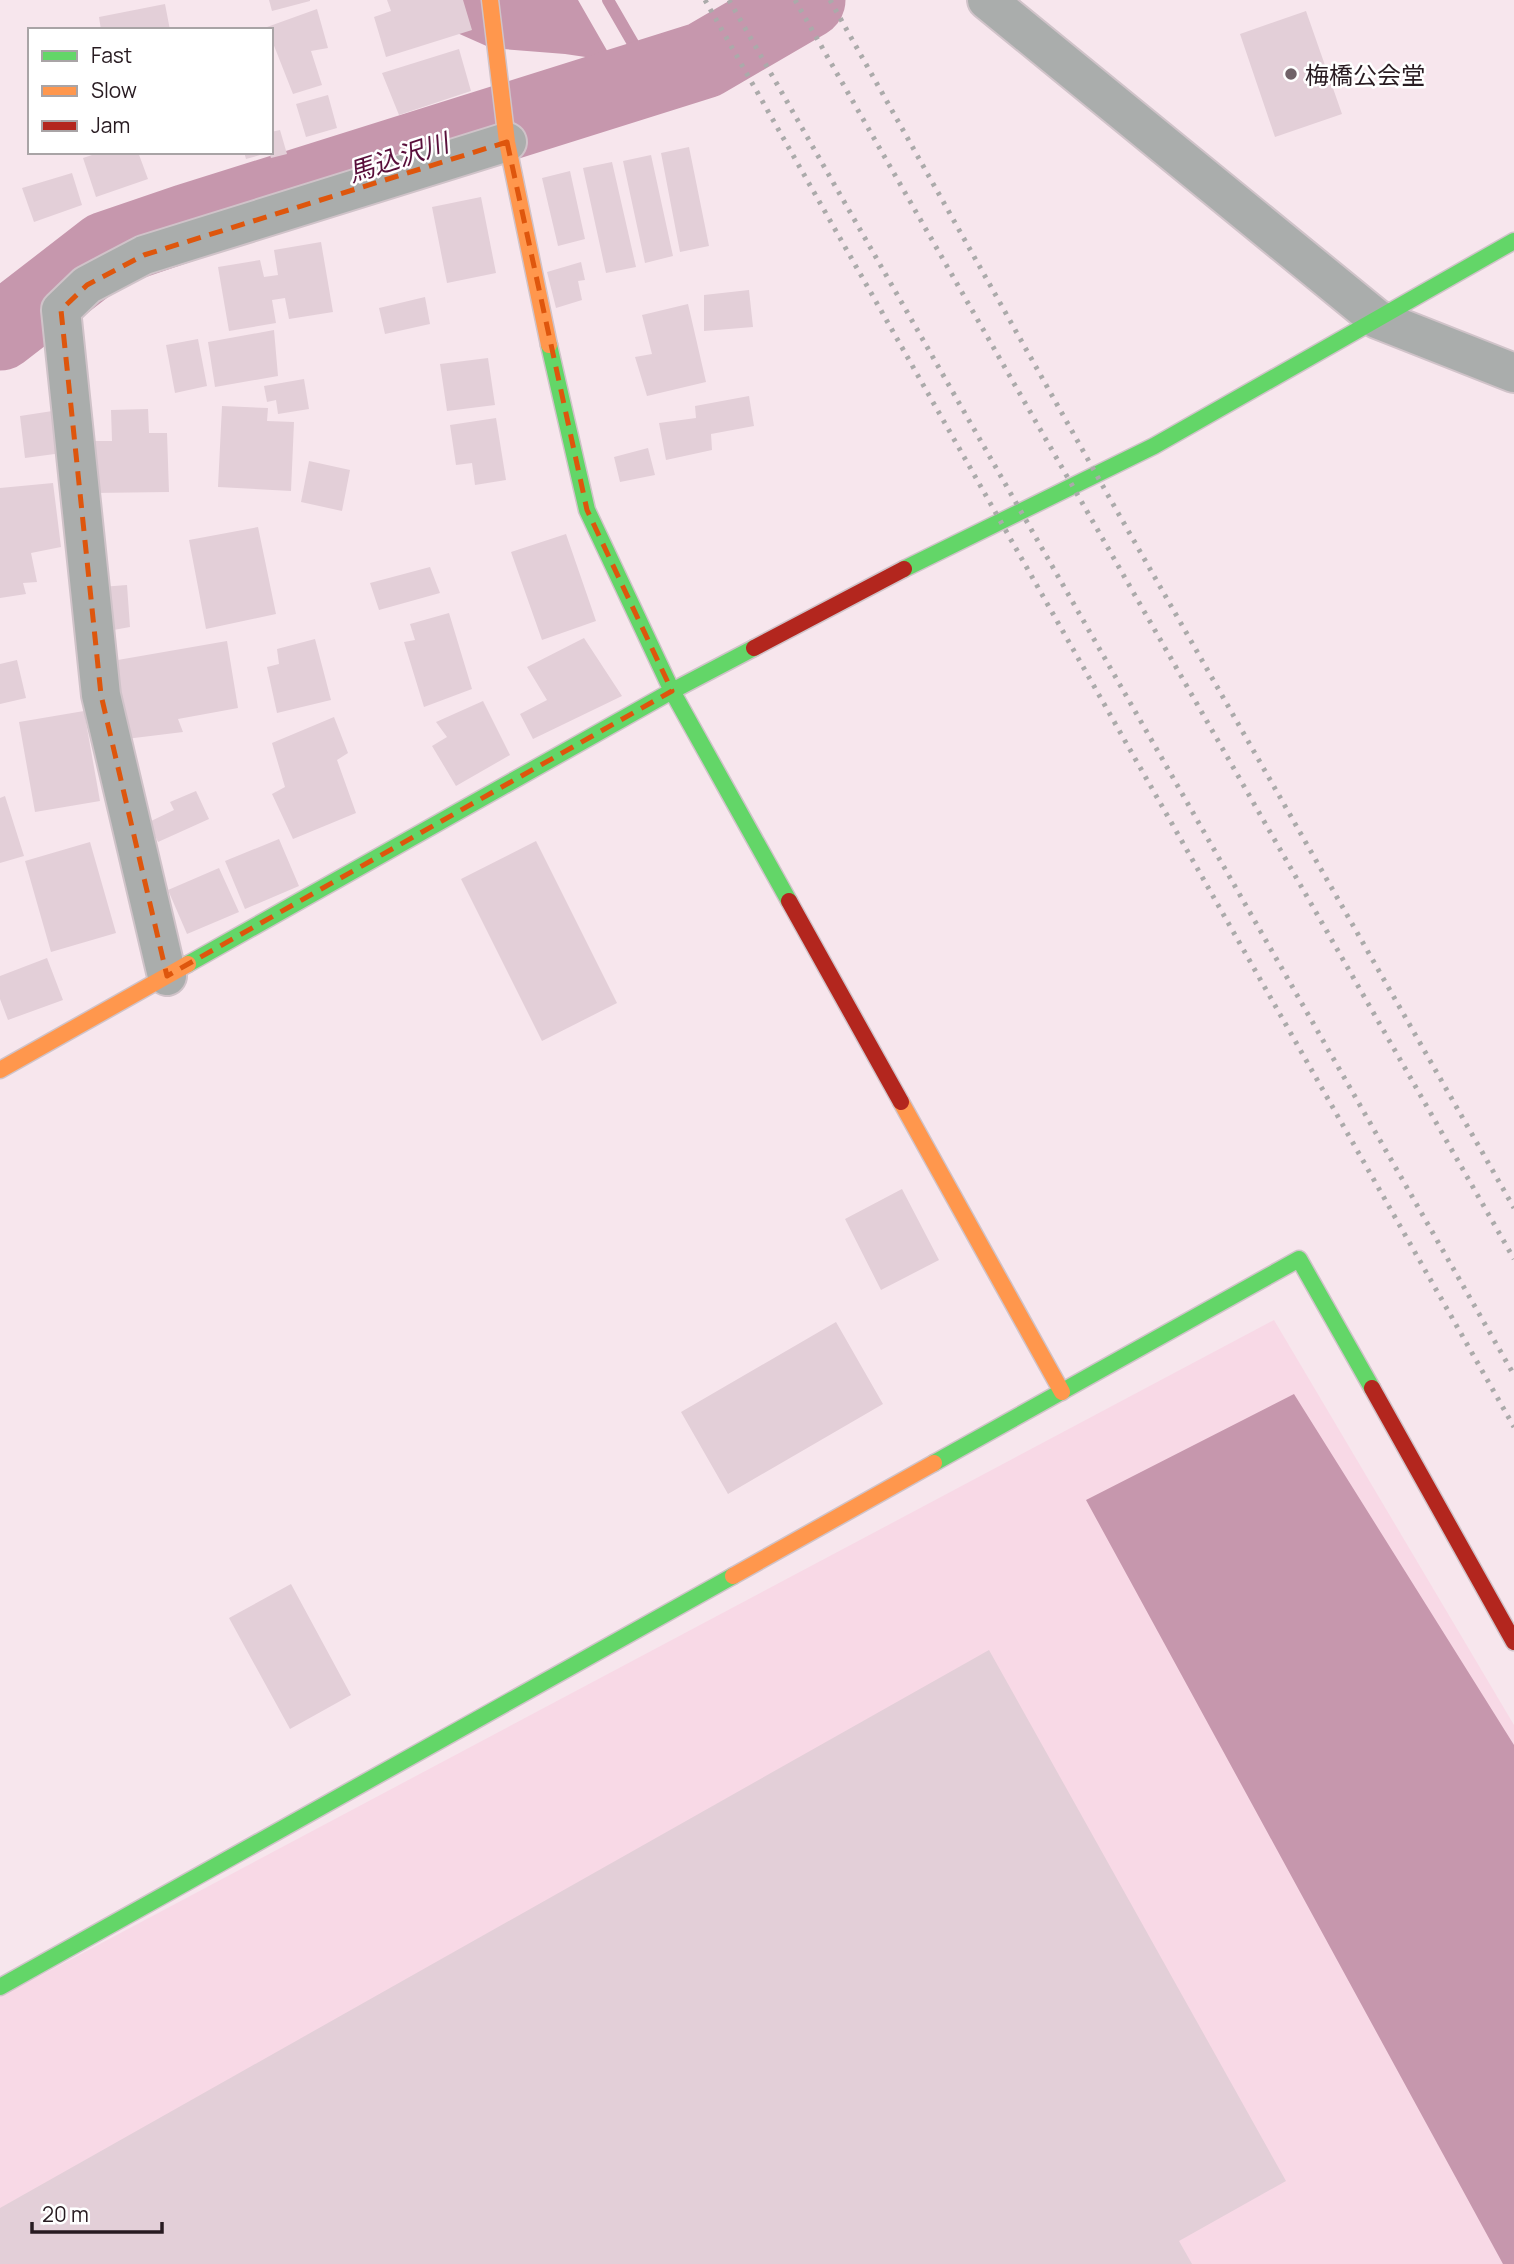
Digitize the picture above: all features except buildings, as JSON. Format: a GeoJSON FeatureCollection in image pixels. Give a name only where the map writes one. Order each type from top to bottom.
{"type":"FeatureCollection","features":[{"type":"Feature","properties":{"kind":"street"},"geometry":{"type":"LineString","coordinates":[[490,0],[505,125],[558,389],[587,510],[672,691],[1062,1392]]}},
{"type":"Feature","properties":{"kind":"street"},"geometry":{"type":"LineString","coordinates":[[987,0],[1377,318],[1514,373]]}},
{"type":"Feature","properties":{"kind":"street"},"geometry":{"type":"LineString","coordinates":[[167,976],[101,695],[61,310],[87,285],[144,255],[505,125]]}},
{"type":"Feature","properties":{"kind":"street"},"geometry":{"type":"LineString","coordinates":[[0,1070],[672,691],[931,555],[1154,446],[1514,241]]}},
{"type":"Feature","properties":{"kind":"street"},"geometry":{"type":"LineString","coordinates":[[0,1987],[1299,1259],[1514,1642]]}},
{"type":"Feature","properties":{"kind":"highlighted area"},"geometry":{"type":"Polygon","coordinates":[[[507,142],[587,510],[672,691],[167,976],[101,695],[61,310],[87,285],[144,255],[507,142]]]}},
{"type":"Feature","properties":{"kind":"shaded area"},"geometry":{"type":"Polygon","coordinates":[[[446,0],[578,0],[613,61],[491,48],[455,32],[446,0]]]}},
{"type":"Feature","properties":{"kind":"shaded area"},"geometry":{"type":"Polygon","coordinates":[[[1274,1320],[1514,1725],[1514,2264],[0,2264],[0,1997],[1274,1320]]]}},
{"type":"Feature","properties":{"kind":"shaded area"},"geometry":{"type":"Polygon","coordinates":[[[1294,1394],[1514,1745],[1514,2264],[1503,2264],[1086,1500],[1294,1394]]]}},
{"type":"Feature","properties":{"kind":"waterway"},"geometry":{"type":"LineString","coordinates":[[608,0],[649,71],[704,60]]}},
{"type":"Feature","properties":{"kind":"waterway","name":"馬込沢川"},"geometry":{"type":"LineString","coordinates":[[0,332],[106,250],[704,60],[807,0]]}},
{"type":"Feature","properties":{"kind":"railway"},"geometry":{"type":"LineString","coordinates":[[705,0],[1514,1427]]}},
{"type":"Feature","properties":{"kind":"railway"},"geometry":{"type":"LineString","coordinates":[[729,0],[1514,1375]]}},
{"type":"Feature","properties":{"kind":"railway"},"geometry":{"type":"LineString","coordinates":[[795,0],[1514,1259]]}},
{"type":"Feature","properties":{"kind":"railway"},"geometry":{"type":"LineString","coordinates":[[830,0],[1109,497],[1514,1208]]}},
{"type":"Feature","properties":{"kind":"traffic: fast"},"geometry":{"type":"LineString","coordinates":[[904,569],[1154,446],[1514,241]]}},
{"type":"Feature","properties":{"kind":"traffic: fast"},"geometry":{"type":"LineString","coordinates":[[549,345],[587,510],[672,691],[789,901]]}},
{"type":"Feature","properties":{"kind":"traffic: fast"},"geometry":{"type":"LineString","coordinates":[[188,964],[672,691],[754,648]]}},
{"type":"Feature","properties":{"kind":"traffic: fast"},"geometry":{"type":"LineString","coordinates":[[934,1463],[1299,1259],[1372,1388]]}},
{"type":"Feature","properties":{"kind":"traffic: fast"},"geometry":{"type":"LineString","coordinates":[[0,1987],[733,1576]]}},
{"type":"Feature","properties":{"kind":"traffic: slow"},"geometry":{"type":"LineString","coordinates":[[490,0],[507,142],[549,345]]}},
{"type":"Feature","properties":{"kind":"traffic: slow"},"geometry":{"type":"LineString","coordinates":[[0,1070],[188,964]]}},
{"type":"Feature","properties":{"kind":"traffic: slow"},"geometry":{"type":"LineString","coordinates":[[901,1102],[1062,1392]]}},
{"type":"Feature","properties":{"kind":"traffic: slow"},"geometry":{"type":"LineString","coordinates":[[733,1576],[934,1463]]}},
{"type":"Feature","properties":{"kind":"traffic: jam"},"geometry":{"type":"LineString","coordinates":[[754,648],[904,569]]}},
{"type":"Feature","properties":{"kind":"traffic: jam"},"geometry":{"type":"LineString","coordinates":[[789,901],[901,1102]]}},
{"type":"Feature","properties":{"kind":"traffic: jam"},"geometry":{"type":"LineString","coordinates":[[1372,1388],[1514,1642]]}},
{"type":"Feature","properties":{"kind":"place","name":"梅橋公会堂"},"geometry":{"type":"Point","coordinates":[1291,74]}}]}
